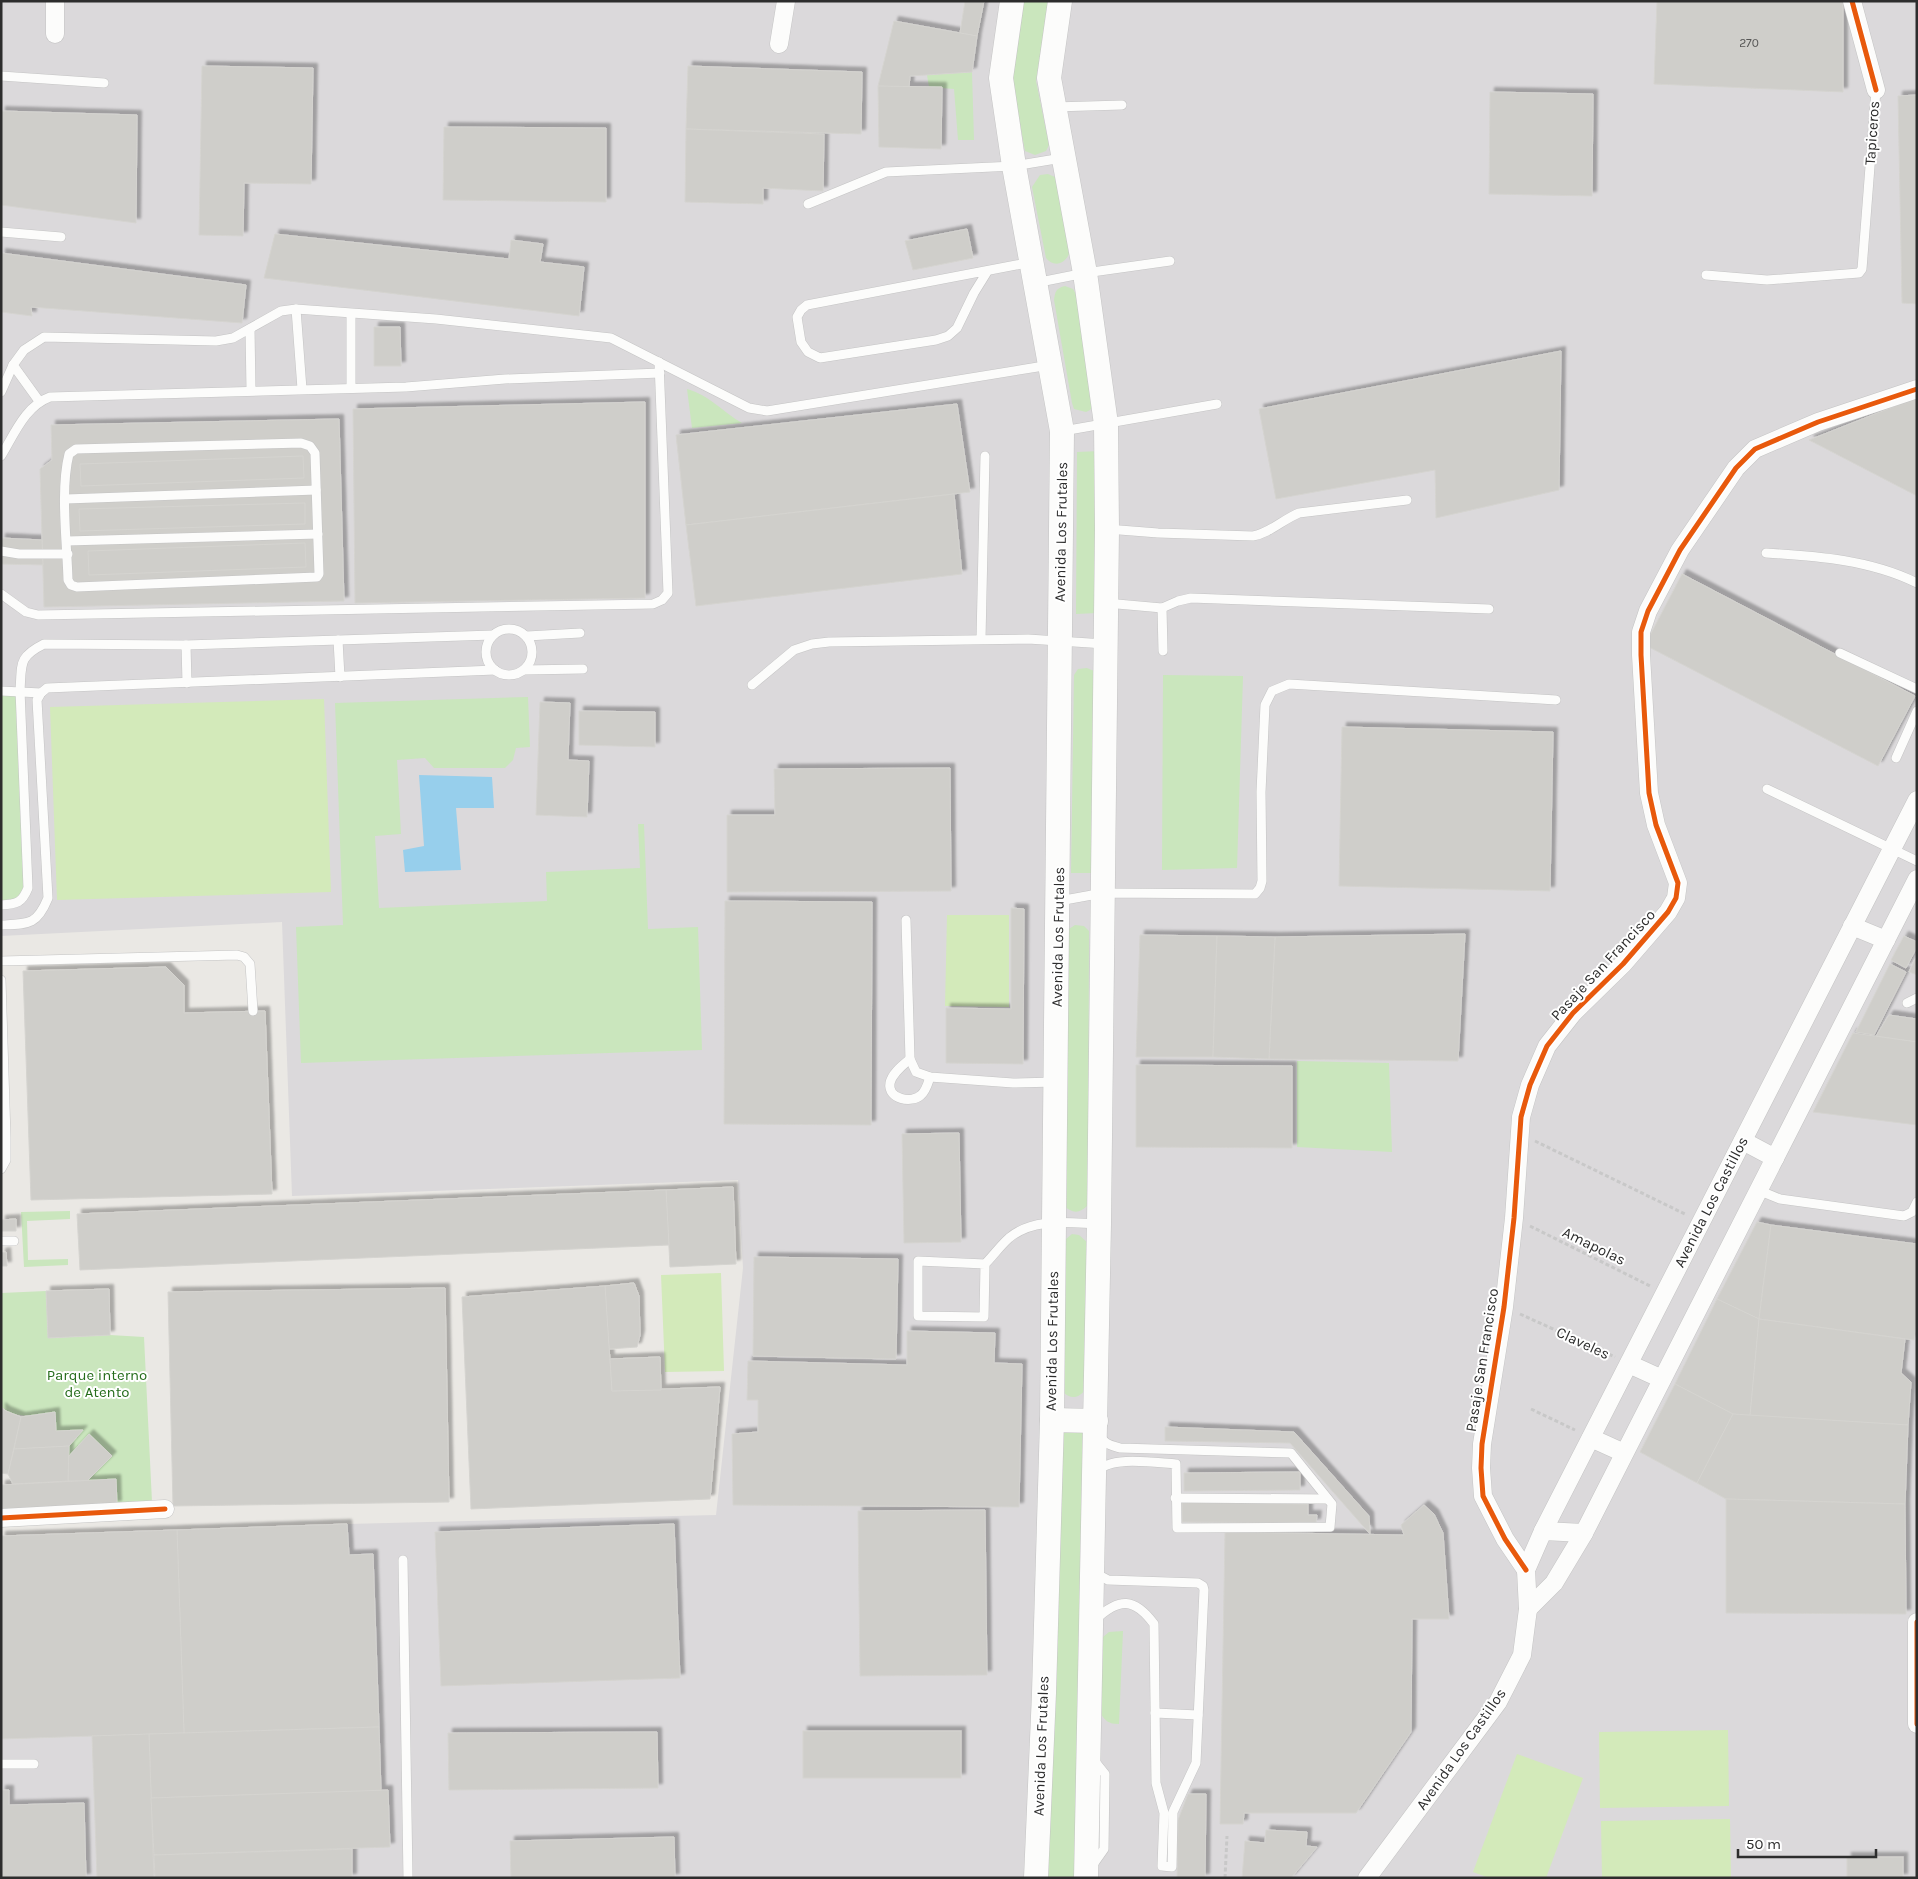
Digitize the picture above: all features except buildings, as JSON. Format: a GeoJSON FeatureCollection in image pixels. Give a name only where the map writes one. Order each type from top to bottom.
{"type":"FeatureCollection","features":[{"type":"Feature","properties":{"kind":"main road","name":"Avenida Los Frutales"},"geometry":{"type":"LineString","coordinates":[[1012,1],[1000,78],[1062,431],[1052,1420],[1036,1878]]}},
{"type":"Feature","properties":{"kind":"main road"},"geometry":{"type":"LineString","coordinates":[[1060,1],[1050,78],[1085,273],[1106,424],[1107,529],[1100,1224],[1086,1876]]}},
{"type":"Feature","properties":{"kind":"main road"},"geometry":{"type":"LineString","coordinates":[[1052,1420],[1096,1421]]}},
{"type":"Feature","properties":{"kind":"street"},"geometry":{"type":"LineString","coordinates":[[55,1],[55,34]]}},
{"type":"Feature","properties":{"kind":"street"},"geometry":{"type":"LineString","coordinates":[[779,44],[786,1]]}},
{"type":"Feature","properties":{"kind":"street","name":"Tapiceros"},"geometry":{"type":"LineString","coordinates":[[1852,1],[1876,90]]}},
{"type":"Feature","properties":{"kind":"street","name":"Pasaje San Francisco"},"geometry":{"type":"LineString","coordinates":[[1526,1570],[1505,1539],[1483,1496],[1480,1468],[1482,1444],[1504,1307],[1514,1218],[1521,1117],[1530,1085],[1547,1046],[1573,1013],[1623,964],[1668,912],[1676,898],[1678,882],[1656,825],[1649,792],[1641,632],[1680,550],[1736,468],[1755,449],[1818,422],[1917,389]]}},
{"type":"Feature","properties":{"kind":"street","name":"Avenida Los Castillos"},"geometry":{"type":"LineString","coordinates":[[1367,1878],[1498,1702],[1522,1655],[1528,1609],[1526,1570],[1543,1531],[1917,800]]}},
{"type":"Feature","properties":{"kind":"street"},"geometry":{"type":"LineString","coordinates":[[1528,1609],[1554,1583],[1584,1533],[1886,940],[1912,907],[1917,879]]}},
{"type":"Feature","properties":{"kind":"street"},"geometry":{"type":"LineString","coordinates":[[1852,926],[1886,940]]}},
{"type":"Feature","properties":{"kind":"street"},"geometry":{"type":"LineString","coordinates":[[1743,1141],[1775,1158]]}},
{"type":"Feature","properties":{"kind":"street","name":"Claveles"},"geometry":{"type":"LineString","coordinates":[[1629,1364],[1662,1379]]}},
{"type":"Feature","properties":{"kind":"street"},"geometry":{"type":"LineString","coordinates":[[1591,1438],[1624,1453]]}},
{"type":"Feature","properties":{"kind":"street"},"geometry":{"type":"LineString","coordinates":[[1,1518],[165,1509]]}},
{"type":"Feature","properties":{"kind":"street"},"geometry":{"type":"LineString","coordinates":[[1543,1531],[1584,1533]]}},
{"type":"Feature","properties":{"kind":"street"},"geometry":{"type":"LineString","coordinates":[[1917,1622],[1917,1724]]}},
{"type":"Feature","properties":{"kind":"lane"},"geometry":{"type":"LineString","coordinates":[[1,76],[104,83]]}},
{"type":"Feature","properties":{"kind":"lane","name":"Tapiceros"},"geometry":{"type":"LineString","coordinates":[[1706,274],[1767,280],[1859,274],[1862,268],[1876,90]]}},
{"type":"Feature","properties":{"kind":"lane"},"geometry":{"type":"LineString","coordinates":[[1054,107],[1122,105]]}},
{"type":"Feature","properties":{"kind":"lane"},"geometry":{"type":"LineString","coordinates":[[808,204],[886,172],[1014,166],[1063,158]]}},
{"type":"Feature","properties":{"kind":"lane"},"geometry":{"type":"LineString","coordinates":[[1,232],[61,237]]}},
{"type":"Feature","properties":{"kind":"lane"},"geometry":{"type":"LineString","coordinates":[[987,272],[974,293],[957,328],[948,336],[936,340],[820,358],[808,352],[801,342],[797,317],[800,310],[807,305],[987,272],[1085,273],[1170,261]]}},
{"type":"Feature","properties":{"kind":"lane"},"geometry":{"type":"LineString","coordinates":[[1,392],[13,365],[24,350],[44,337],[216,341],[233,338],[281,311],[296,309],[436,319],[611,338],[749,408],[767,411],[1051,365]]}},
{"type":"Feature","properties":{"kind":"lane"},"geometry":{"type":"LineString","coordinates":[[296,309],[302,389]]}},
{"type":"Feature","properties":{"kind":"lane"},"geometry":{"type":"LineString","coordinates":[[351,388],[352,314]]}},
{"type":"Feature","properties":{"kind":"lane"},"geometry":{"type":"LineString","coordinates":[[250,329],[251,390]]}},
{"type":"Feature","properties":{"kind":"lane"},"geometry":{"type":"LineString","coordinates":[[1,594],[26,612],[38,615],[653,604],[662,600],[668,593],[659,362]]}},
{"type":"Feature","properties":{"kind":"lane"},"geometry":{"type":"LineString","coordinates":[[13,365],[39,401]]}},
{"type":"Feature","properties":{"kind":"lane"},"geometry":{"type":"LineString","coordinates":[[1,456],[29,411],[39,401],[50,397],[406,387],[505,379],[660,373]]}},
{"type":"Feature","properties":{"kind":"lane"},"geometry":{"type":"LineString","coordinates":[[1062,431],[1217,404]]}},
{"type":"Feature","properties":{"kind":"lane"},"geometry":{"type":"LineString","coordinates":[[301,443],[310,446],[315,453],[316,490],[319,574],[313,578],[77,587],[71,585],[68,580],[67,463],[69,454],[76,449],[301,443]]}},
{"type":"Feature","properties":{"kind":"lane"},"geometry":{"type":"LineString","coordinates":[[981,639],[985,456]]}},
{"type":"Feature","properties":{"kind":"lane"},"geometry":{"type":"LineString","coordinates":[[66,499],[316,490]]}},
{"type":"Feature","properties":{"kind":"lane"},"geometry":{"type":"LineString","coordinates":[[1107,529],[1158,533],[1252,536],[1267,531],[1299,513],[1407,500]]}},
{"type":"Feature","properties":{"kind":"lane"},"geometry":{"type":"LineString","coordinates":[[67,541],[318,534]]}},
{"type":"Feature","properties":{"kind":"lane"},"geometry":{"type":"LineString","coordinates":[[1,551],[19,554],[68,554]]}},
{"type":"Feature","properties":{"kind":"lane"},"geometry":{"type":"LineString","coordinates":[[1766,553],[1806,556],[1855,564],[1895,572],[1917,583]]}},
{"type":"Feature","properties":{"kind":"lane"},"geometry":{"type":"LineString","coordinates":[[1106,603],[1162,608],[1178,600],[1191,598],[1489,609]]}},
{"type":"Feature","properties":{"kind":"lane"},"geometry":{"type":"LineString","coordinates":[[1162,608],[1163,651]]}},
{"type":"Feature","properties":{"kind":"lane"},"geometry":{"type":"LineString","coordinates":[[1,905],[15,904],[24,897],[28,888],[20,690],[23,660],[31,650],[44,644],[186,645],[493,635],[506,629],[521,632],[527,636],[531,643],[532,657],[524,670]]}},
{"type":"Feature","properties":{"kind":"lane"},"geometry":{"type":"LineString","coordinates":[[527,636],[580,634]]}},
{"type":"Feature","properties":{"kind":"lane"},"geometry":{"type":"LineString","coordinates":[[493,635],[486,649],[490,665],[496,670],[510,675],[524,670],[583,669]]}},
{"type":"Feature","properties":{"kind":"lane"},"geometry":{"type":"LineString","coordinates":[[752,685],[794,650],[812,644],[829,642],[981,639],[1105,644]]}},
{"type":"Feature","properties":{"kind":"lane"},"geometry":{"type":"LineString","coordinates":[[338,640],[340,676]]}},
{"type":"Feature","properties":{"kind":"lane"},"geometry":{"type":"LineString","coordinates":[[186,645],[187,683]]}},
{"type":"Feature","properties":{"kind":"lane"},"geometry":{"type":"LineString","coordinates":[[1840,653],[1917,689]]}},
{"type":"Feature","properties":{"kind":"lane"},"geometry":{"type":"LineString","coordinates":[[1,925],[27,924],[42,914],[48,898],[37,700],[41,693],[48,688],[496,670]]}},
{"type":"Feature","properties":{"kind":"lane"},"geometry":{"type":"LineString","coordinates":[[1058,901],[1103,893],[1255,894],[1260,888],[1262,880],[1261,792],[1265,705],[1272,691],[1289,684],[1556,700]]}},
{"type":"Feature","properties":{"kind":"lane"},"geometry":{"type":"LineString","coordinates":[[1,691],[20,690],[41,693]]}},
{"type":"Feature","properties":{"kind":"lane"},"geometry":{"type":"LineString","coordinates":[[1896,758],[1917,711]]}},
{"type":"Feature","properties":{"kind":"lane"},"geometry":{"type":"LineString","coordinates":[[1768,789],[1917,861]]}},
{"type":"Feature","properties":{"kind":"lane"},"geometry":{"type":"LineString","coordinates":[[906,920],[910,1059],[916,1072],[930,1078],[1012,1083],[1055,1082]]}},
{"type":"Feature","properties":{"kind":"lane"},"geometry":{"type":"LineString","coordinates":[[1,961],[237,955],[244,957],[250,964],[253,1011]]}},
{"type":"Feature","properties":{"kind":"lane"},"geometry":{"type":"LineString","coordinates":[[1,980],[6,1160],[1,1169]]}},
{"type":"Feature","properties":{"kind":"lane"},"geometry":{"type":"LineString","coordinates":[[1907,1003],[1917,998]]}},
{"type":"Feature","properties":{"kind":"lane"},"geometry":{"type":"LineString","coordinates":[[910,1059],[893,1076],[890,1084],[891,1091],[895,1096],[903,1100],[917,1098],[923,1094],[930,1078]]}},
{"type":"Feature","properties":{"kind":"lane"},"geometry":{"type":"LineString","coordinates":[[1758,1190],[1780,1199],[1904,1216],[1912,1212],[1917,1202]]}},
{"type":"Feature","properties":{"kind":"lane"},"geometry":{"type":"LineString","coordinates":[[985,1264],[918,1261],[918,1316],[984,1317],[985,1264],[1009,1238],[1031,1225],[1054,1223],[1100,1224]]}},
{"type":"Feature","properties":{"kind":"lane"},"geometry":{"type":"LineString","coordinates":[[1,1241],[14,1241]]}},
{"type":"Feature","properties":{"kind":"lane"},"geometry":{"type":"LineString","coordinates":[[1095,1476],[1101,1467],[1116,1461],[1176,1464],[1175,1498],[1177,1528],[1330,1527],[1332,1504],[1291,1453],[1120,1448],[1102,1441],[1096,1421]]}},
{"type":"Feature","properties":{"kind":"lane"},"geometry":{"type":"LineString","coordinates":[[1175,1498],[1327,1499]]}},
{"type":"Feature","properties":{"kind":"lane"},"geometry":{"type":"LineString","coordinates":[[403,1560],[408,1878]]}},
{"type":"Feature","properties":{"kind":"lane"},"geometry":{"type":"LineString","coordinates":[[1092,1622],[1109,1607],[1116,1604],[1127,1604],[1138,1607],[1147,1614],[1154,1624],[1156,1784],[1164,1813],[1162,1866],[1172,1867],[1173,1812],[1196,1763],[1203,1586],[1198,1583],[1108,1580],[1093,1572]]}},
{"type":"Feature","properties":{"kind":"lane"},"geometry":{"type":"LineString","coordinates":[[1155,1713],[1198,1715]]}},
{"type":"Feature","properties":{"kind":"lane"},"geometry":{"type":"LineString","coordinates":[[1,1764],[34,1764]]}},
{"type":"Feature","properties":{"kind":"path"},"geometry":{"type":"LineString","coordinates":[[1520,1134],[1701,1222]]}},
{"type":"Feature","properties":{"kind":"path"},"geometry":{"type":"LineString","coordinates":[[1531,1409],[1591,1438]]}},
{"type":"Feature","properties":{"kind":"path"},"geometry":{"type":"LineString","coordinates":[[1225,1878],[1227,1836]]}},
{"type":"Feature","properties":{"kind":"shaded area"},"geometry":{"type":"Polygon","coordinates":[[[1,1],[1917,1],[1917,1878],[1,1878],[1,1536],[347,1524],[716,1515],[743,1268],[738,1180],[292,1196],[282,922],[1,936],[1,1]]]}},
{"type":"Feature","properties":{"kind":"green space"},"geometry":{"type":"Polygon","coordinates":[[[1024,1],[1049,1],[1036,81],[1049,145],[1046,151],[1035,155],[1025,151],[1013,86],[1013,68],[1024,1]]]}},
{"type":"Feature","properties":{"kind":"green space"},"geometry":{"type":"Polygon","coordinates":[[[972,72],[974,140],[958,140],[954,89],[929,87],[927,75],[972,72]]]}},
{"type":"Feature","properties":{"kind":"green space"},"geometry":{"type":"Polygon","coordinates":[[[1048,174],[1055,177],[1058,182],[1069,254],[1064,261],[1058,264],[1052,263],[1046,258],[1032,187],[1040,175],[1048,174]]]}},
{"type":"Feature","properties":{"kind":"green space"},"geometry":{"type":"Polygon","coordinates":[[[1065,286],[1073,289],[1077,296],[1093,406],[1086,412],[1074,409],[1072,403],[1054,300],[1056,291],[1065,286]]]}},
{"type":"Feature","properties":{"kind":"green space"},"geometry":{"type":"Polygon","coordinates":[[[687,389],[709,399],[742,423],[692,428],[687,389]]]}},
{"type":"Feature","properties":{"kind":"green space"},"geometry":{"type":"Polygon","coordinates":[[[1100,451],[1097,613],[1076,614],[1077,452],[1100,451]]]}},
{"type":"Feature","properties":{"kind":"green space"},"geometry":{"type":"Polygon","coordinates":[[[1087,668],[1094,671],[1094,873],[1071,873],[1074,675],[1078,669],[1087,668]]]}},
{"type":"Feature","properties":{"kind":"green space"},"geometry":{"type":"Polygon","coordinates":[[[1163,675],[1243,676],[1237,868],[1162,870],[1163,675]]]}},
{"type":"Feature","properties":{"kind":"green space"},"geometry":{"type":"Polygon","coordinates":[[[23,691],[28,890],[16,901],[1,902],[1,693],[23,691]]]}},
{"type":"Feature","properties":{"kind":"green space"},"geometry":{"type":"Polygon","coordinates":[[[528,697],[530,747],[516,748],[513,760],[505,768],[434,768],[425,758],[397,760],[401,834],[375,836],[379,908],[547,901],[546,872],[640,868],[638,824],[644,824],[648,929],[698,927],[702,1050],[301,1063],[296,927],[343,925],[335,703],[528,697]]]}},
{"type":"Feature","properties":{"kind":"green space"},"geometry":{"type":"Polygon","coordinates":[[[324,699],[331,892],[57,900],[50,707],[324,699]]]}},
{"type":"Feature","properties":{"kind":"green space"},"geometry":{"type":"Polygon","coordinates":[[[947,915],[1009,915],[1009,1007],[945,1006],[947,915]]]}},
{"type":"Feature","properties":{"kind":"green space"},"geometry":{"type":"Polygon","coordinates":[[[1075,925],[1084,926],[1089,931],[1088,1205],[1076,1212],[1063,1205],[1069,929],[1075,925]]]}},
{"type":"Feature","properties":{"kind":"green space"},"geometry":{"type":"Polygon","coordinates":[[[1297,1061],[1389,1063],[1392,1152],[1297,1147],[1297,1061]]]}},
{"type":"Feature","properties":{"kind":"green space"},"geometry":{"type":"Polygon","coordinates":[[[70,1211],[70,1219],[27,1221],[28,1260],[68,1259],[68,1265],[24,1267],[21,1212],[70,1211]]]}},
{"type":"Feature","properties":{"kind":"green space"},"geometry":{"type":"Polygon","coordinates":[[[1072,1234],[1079,1235],[1089,1244],[1087,1388],[1076,1397],[1066,1395],[1063,1392],[1063,1247],[1066,1239],[1072,1234]]]}},
{"type":"Feature","properties":{"kind":"green space"},"geometry":{"type":"Polygon","coordinates":[[[721,1273],[724,1371],[665,1372],[661,1275],[721,1273]]]}},
{"type":"Feature","properties":{"kind":"green space","name":"Parque interno de Atento"},"geometry":{"type":"Polygon","coordinates":[[[46,1291],[49,1338],[110,1335],[144,1337],[152,1502],[117,1505],[116,1479],[87,1481],[112,1455],[89,1435],[68,1457],[69,1446],[83,1430],[56,1431],[55,1412],[27,1416],[14,1414],[1,1407],[1,1293],[46,1291]]]}},
{"type":"Feature","properties":{"kind":"green space"},"geometry":{"type":"Polygon","coordinates":[[[1085,1430],[1078,1878],[1048,1878],[1061,1438],[1065,1432],[1085,1430]]]}},
{"type":"Feature","properties":{"kind":"green space"},"geometry":{"type":"Polygon","coordinates":[[[1123,1631],[1119,1724],[1115,1724],[1107,1721],[1099,1712],[1103,1637],[1109,1632],[1123,1631]]]}},
{"type":"Feature","properties":{"kind":"green space"},"geometry":{"type":"Polygon","coordinates":[[[1728,1730],[1729,1806],[1600,1808],[1599,1732],[1728,1730]]]}},
{"type":"Feature","properties":{"kind":"green space"},"geometry":{"type":"Polygon","coordinates":[[[1517,1754],[1583,1778],[1546,1878],[1489,1878],[1473,1872],[1517,1754]]]}},
{"type":"Feature","properties":{"kind":"green space"},"geometry":{"type":"Polygon","coordinates":[[[1730,1819],[1731,1878],[1602,1878],[1601,1821],[1730,1819]]]}},
{"type":"Feature","properties":{"kind":"water"},"geometry":{"type":"Polygon","coordinates":[[[419,775],[492,777],[494,808],[456,808],[461,870],[405,872],[403,850],[424,846],[419,775]]]}},
{"type":"Feature","properties":{"kind":"cycle path"},"geometry":{"type":"LineString","coordinates":[[1852,1],[1876,90]]}},
{"type":"Feature","properties":{"kind":"cycle path"},"geometry":{"type":"LineString","coordinates":[[1526,1570],[1505,1539],[1483,1496],[1481,1468],[1482,1444],[1504,1307],[1514,1218],[1521,1117],[1530,1085],[1547,1046],[1573,1013],[1623,964],[1668,912],[1676,898],[1678,883],[1656,825],[1649,793],[1641,632],[1648,611],[1680,550],[1736,468],[1755,449],[1818,422],[1917,389]]}},
{"type":"Feature","properties":{"kind":"cycle path"},"geometry":{"type":"LineString","coordinates":[[1,1518],[165,1509]]}},
{"type":"Feature","properties":{"kind":"cycle path"},"geometry":{"type":"LineString","coordinates":[[1917,1622],[1917,1724]]}}]}
